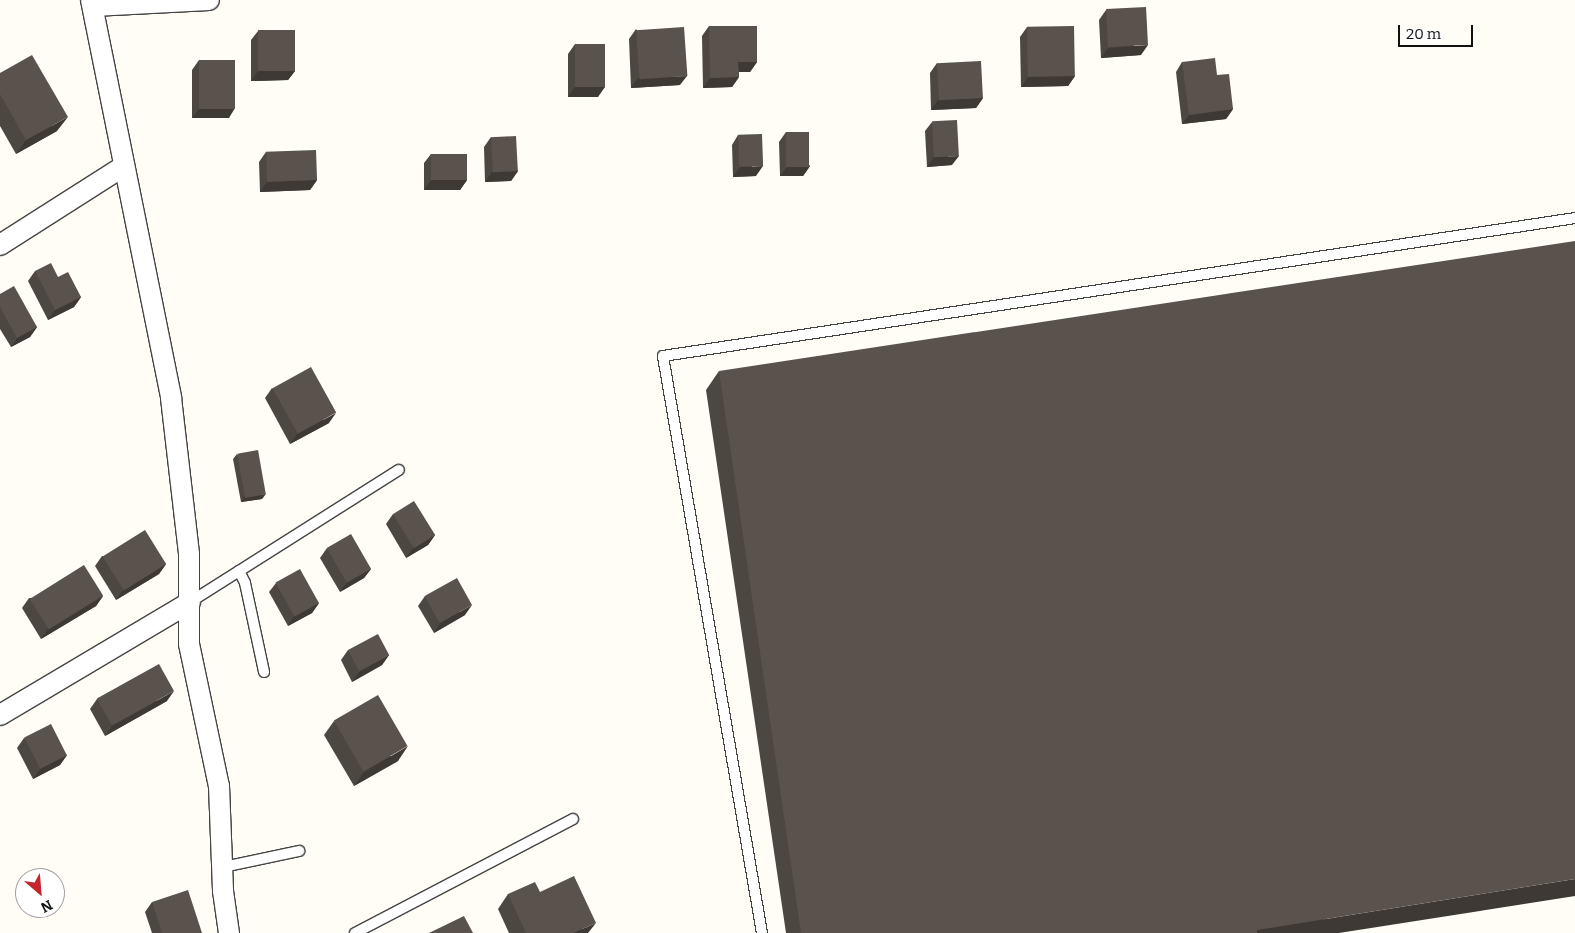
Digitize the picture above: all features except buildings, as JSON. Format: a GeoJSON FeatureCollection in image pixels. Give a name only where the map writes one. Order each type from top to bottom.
{"type":"FeatureCollection","features":[{"type":"Feature","properties":{"kind":"street"},"geometry":{"type":"LineString","coordinates":[[210,0],[93,3],[171,398],[188,554],[189,644],[193,673],[219,786],[223,867],[229,933]]}},
{"type":"Feature","properties":{"kind":"street"},"geometry":{"type":"LineString","coordinates":[[0,245],[124,166]]}},
{"type":"Feature","properties":{"kind":"street"},"geometry":{"type":"LineString","coordinates":[[0,715],[190,602]]}},
{"type":"Feature","properties":{"kind":"lane"},"geometry":{"type":"LineString","coordinates":[[762,933],[663,356],[1575,218]]}},
{"type":"Feature","properties":{"kind":"lane"},"geometry":{"type":"LineString","coordinates":[[190,602],[399,470]]}},
{"type":"Feature","properties":{"kind":"lane"},"geometry":{"type":"LineString","coordinates":[[239,571],[245,583],[264,672]]}},
{"type":"Feature","properties":{"kind":"lane"},"geometry":{"type":"LineString","coordinates":[[355,933],[573,819]]}},
{"type":"Feature","properties":{"kind":"lane"},"geometry":{"type":"LineString","coordinates":[[223,867],[299,851]]}}]}
